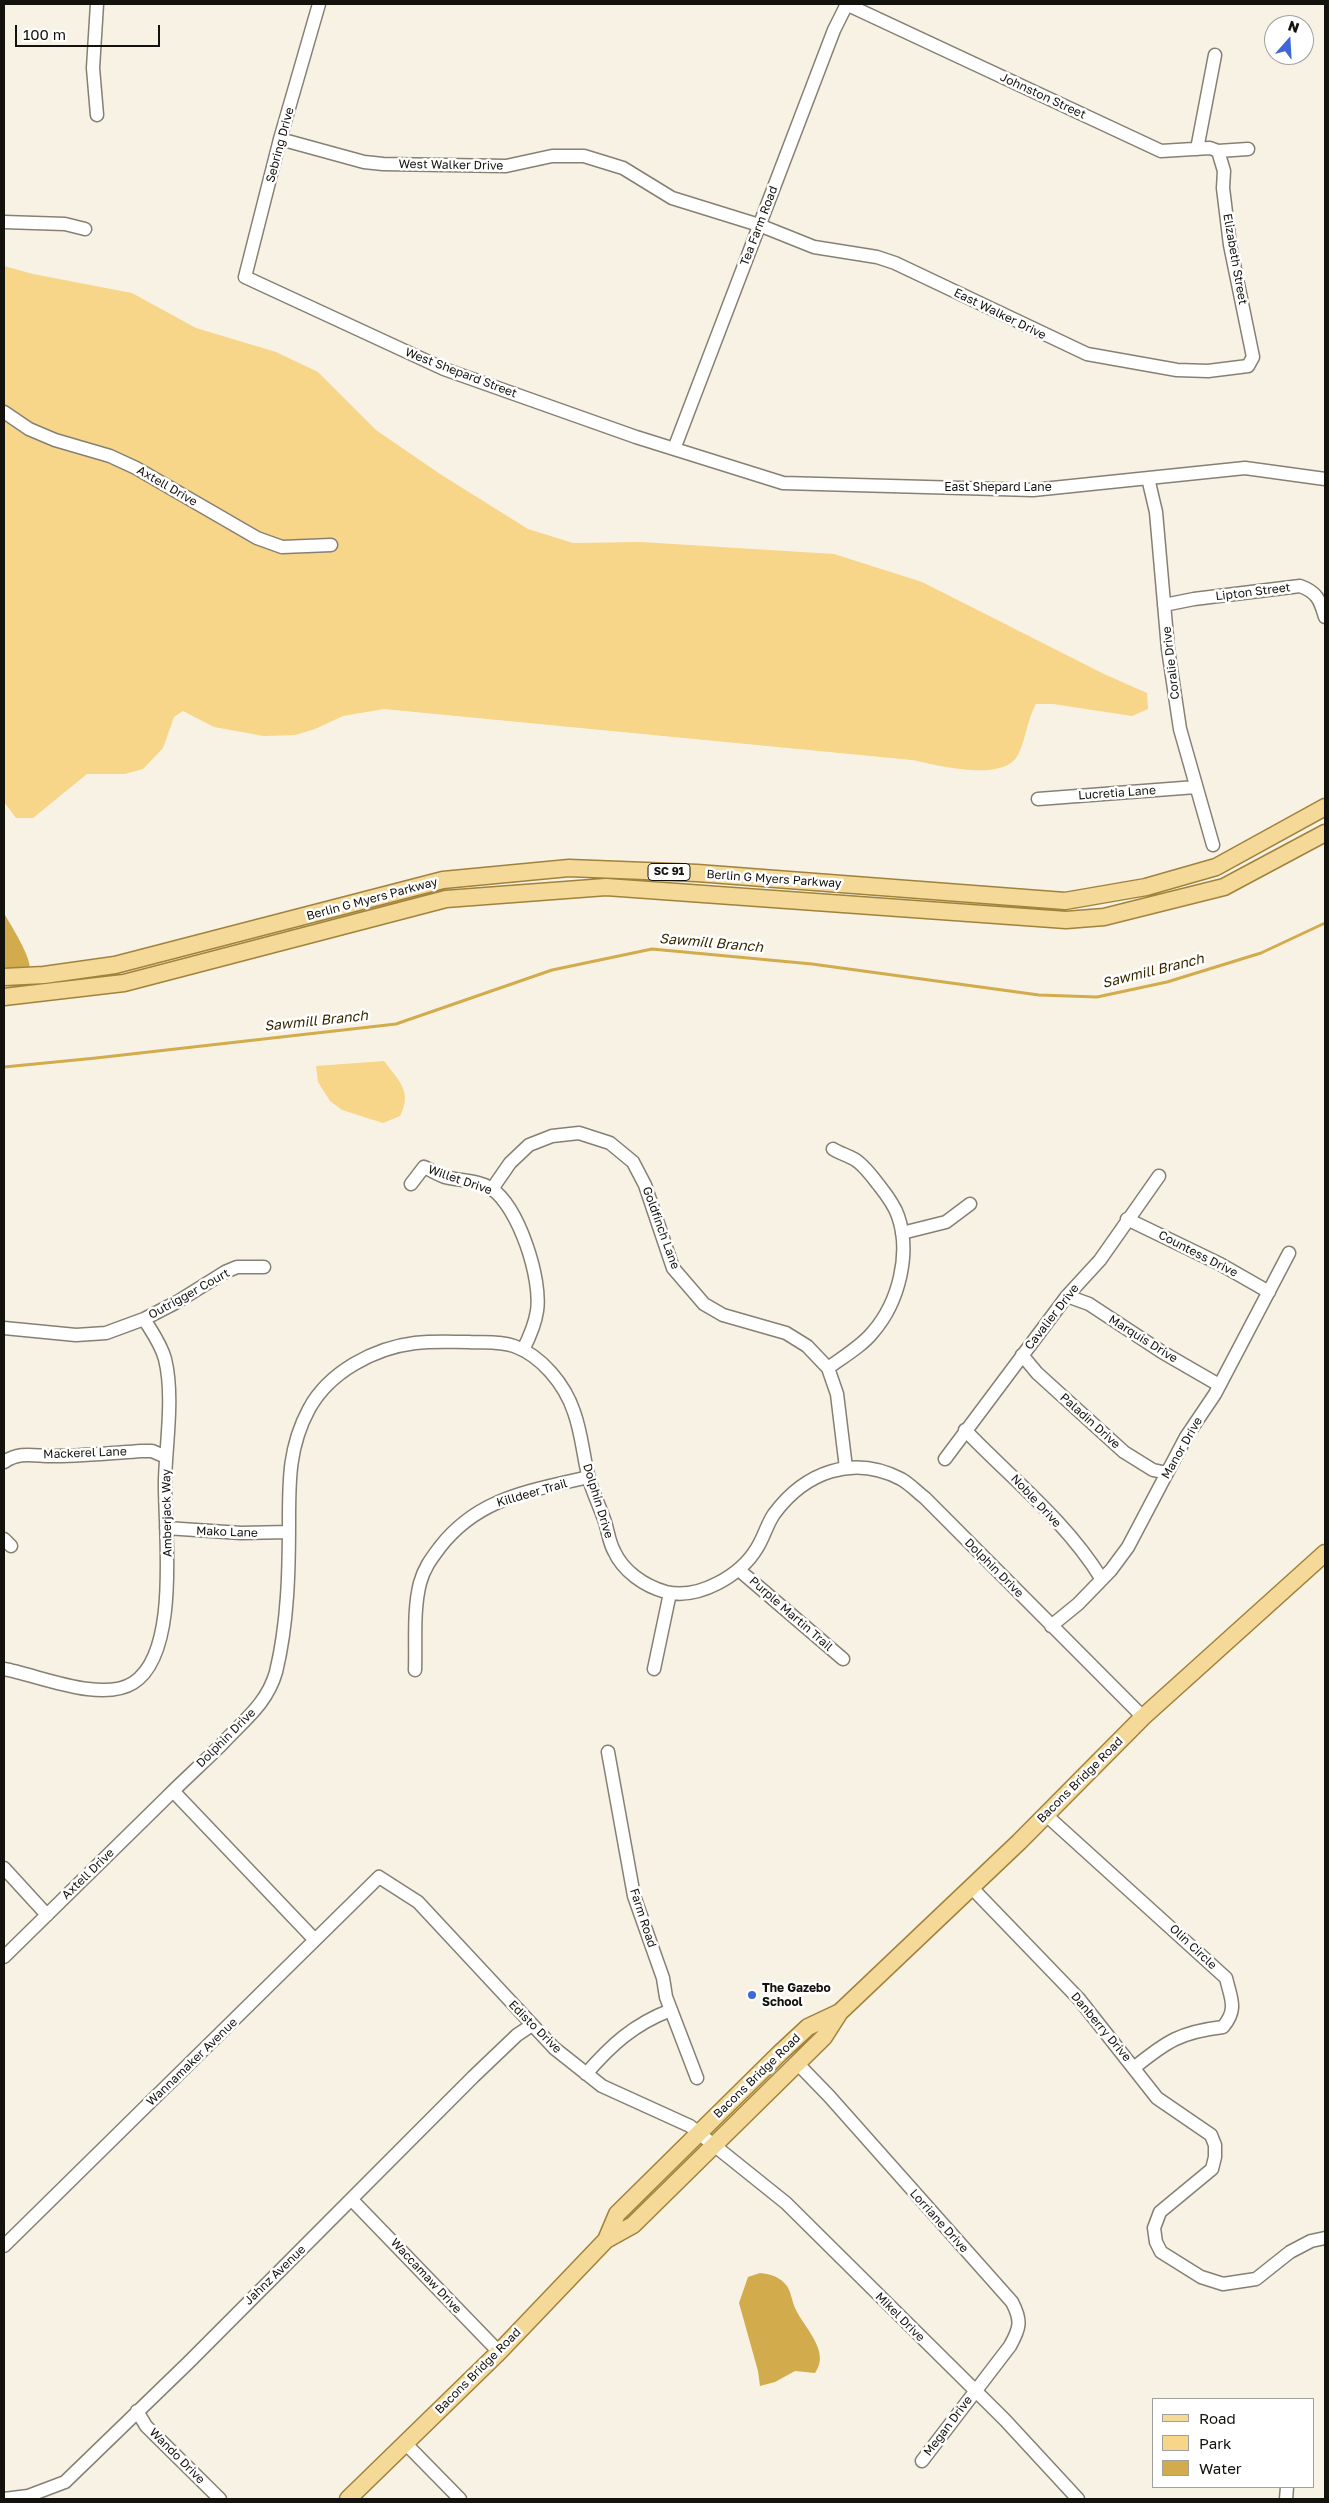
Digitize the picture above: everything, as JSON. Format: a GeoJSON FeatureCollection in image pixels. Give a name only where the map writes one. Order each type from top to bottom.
{"type":"FeatureCollection","features":[{"type":"Feature","properties":{"kind":"main road","name":"Berlin G Myers Parkway"},"geometry":{"type":"LineString","coordinates":[[4,978],[44,975],[115,965],[444,880],[569,868],[697,873],[1065,901],[1146,887],[1216,867],[1325,807]]}},
{"type":"Feature","properties":{"kind":"main road","name":"Berlin G Myers Parkway"},"geometry":{"type":"LineString","coordinates":[[4,997],[124,983],[446,898],[606,887],[1066,920],[1104,916],[1224,887],[1325,834]]}},
{"type":"Feature","properties":{"kind":"main road"},"geometry":{"type":"LineString","coordinates":[[1065,901],[1066,920]]}},
{"type":"Feature","properties":{"kind":"main road","name":"Bacons Bridge Road"},"geometry":{"type":"LineString","coordinates":[[348,2499],[499,2352],[606,2240],[633,2225],[824,2037],[840,2012],[1046,1816],[1143,1716],[1325,1553]]}},
{"type":"Feature","properties":{"kind":"main road","name":"Bacons Bridge Road"},"geometry":{"type":"LineString","coordinates":[[606,2240],[617,2214],[699,2132],[808,2027],[840,2012]]}},
{"type":"Feature","properties":{"kind":"street"},"geometry":{"type":"LineString","coordinates":[[97,4],[94,68],[97,115]]}},
{"type":"Feature","properties":{"kind":"street","name":"Sebring Drive"},"geometry":{"type":"LineString","coordinates":[[254,280],[245,277],[280,139],[320,4]]}},
{"type":"Feature","properties":{"kind":"street","name":"Johnston Street"},"geometry":{"type":"LineString","coordinates":[[846,4],[1160,151],[1210,148],[1218,151],[1248,149]]}},
{"type":"Feature","properties":{"kind":"street","name":"Tea Farm Road"},"geometry":{"type":"LineString","coordinates":[[674,449],[834,30],[846,4]]}},
{"type":"Feature","properties":{"kind":"street"},"geometry":{"type":"LineString","coordinates":[[1197,149],[1214,55]]}},
{"type":"Feature","properties":{"kind":"street","name":"West Walker Drive"},"geometry":{"type":"LineString","coordinates":[[280,139],[364,162],[383,164],[506,166],[552,156],[584,156],[623,168],[672,198],[759,225]]}},
{"type":"Feature","properties":{"kind":"street","name":"Elizabeth Street"},"geometry":{"type":"LineString","coordinates":[[1218,151],[1224,171],[1223,188],[1230,245],[1253,351],[1253,357],[1248,366]]}},
{"type":"Feature","properties":{"kind":"street"},"geometry":{"type":"LineString","coordinates":[[4,222],[65,224],[85,230]]}},
{"type":"Feature","properties":{"kind":"street","name":"East Walker Drive"},"geometry":{"type":"LineString","coordinates":[[759,225],[814,247],[878,257],[895,263],[1087,354],[1177,370],[1222,370],[1248,366]]}},
{"type":"Feature","properties":{"kind":"street","name":"West Shepard Street"},"geometry":{"type":"LineString","coordinates":[[254,280],[444,369],[674,449]]}},
{"type":"Feature","properties":{"kind":"street","name":"Axtell Drive"},"geometry":{"type":"LineString","coordinates":[[4,412],[29,428],[55,440],[110,456],[136,468],[257,538],[282,547],[331,545]]}},
{"type":"Feature","properties":{"kind":"street","name":"East Shepard Lane"},"geometry":{"type":"LineString","coordinates":[[674,449],[783,484],[1033,490],[1245,468],[1325,479]]}},
{"type":"Feature","properties":{"kind":"street","name":"Coralie Drive"},"geometry":{"type":"LineString","coordinates":[[1148,478],[1156,512],[1171,675],[1180,729],[1213,845]]}},
{"type":"Feature","properties":{"kind":"street","name":"Lipton Street"},"geometry":{"type":"LineString","coordinates":[[1164,605],[1194,599],[1300,586],[1314,592],[1320,601],[1325,617]]}},
{"type":"Feature","properties":{"kind":"street","name":"Lucretia Lane"},"geometry":{"type":"LineString","coordinates":[[1038,800],[1196,788]]}},
{"type":"Feature","properties":{"kind":"street","name":"Goldfinch Lane"},"geometry":{"type":"LineString","coordinates":[[492,1189],[510,1163],[529,1145],[552,1136],[579,1133],[610,1143],[633,1162],[646,1185],[673,1268],[704,1304],[723,1315],[786,1333],[807,1346],[828,1368],[837,1394],[846,1468]]}},
{"type":"Feature","properties":{"kind":"street"},"geometry":{"type":"LineString","coordinates":[[828,1368],[872,1333],[887,1313],[898,1285],[903,1258],[902,1233],[898,1215],[888,1197],[872,1176],[855,1160],[833,1149]]}},
{"type":"Feature","properties":{"kind":"street","name":"Willet Drive"},"geometry":{"type":"LineString","coordinates":[[411,1184],[424,1167],[444,1177],[466,1180],[492,1189],[509,1207],[519,1226],[537,1284],[538,1311],[530,1336],[523,1350]]}},
{"type":"Feature","properties":{"kind":"street","name":"Cavalier Drive"},"geometry":{"type":"LineString","coordinates":[[945,1459],[1067,1296],[1100,1260],[1158,1176]]}},
{"type":"Feature","properties":{"kind":"street"},"geometry":{"type":"LineString","coordinates":[[902,1233],[946,1222],[970,1204]]}},
{"type":"Feature","properties":{"kind":"street","name":"Countess Drive"},"geometry":{"type":"LineString","coordinates":[[1127,1219],[1258,1284],[1269,1292]]}},
{"type":"Feature","properties":{"kind":"street","name":"Manor Drive"},"geometry":{"type":"LineString","coordinates":[[1051,1626],[1078,1604],[1128,1547],[1186,1437],[1219,1385],[1289,1252]]}},
{"type":"Feature","properties":{"kind":"street","name":"Outrigger Court"},"geometry":{"type":"LineString","coordinates":[[144,1319],[177,1302],[224,1272],[237,1267],[264,1268]]}},
{"type":"Feature","properties":{"kind":"street","name":"Marquis Drive"},"geometry":{"type":"LineString","coordinates":[[1067,1296],[1089,1304],[1162,1352],[1219,1385]]}},
{"type":"Feature","properties":{"kind":"street"},"geometry":{"type":"LineString","coordinates":[[4,1328],[44,1333],[96,1335],[126,1327],[144,1319]]}},
{"type":"Feature","properties":{"kind":"street","name":"Amberjack Way"},"geometry":{"type":"LineString","coordinates":[[4,1669],[80,1687],[102,1690],[131,1685],[152,1664],[160,1634],[167,1579],[168,1547],[164,1508],[168,1377],[165,1360],[156,1338],[144,1319]]}},
{"type":"Feature","properties":{"kind":"street","name":"Dolphin Drive"},"geometry":{"type":"LineString","coordinates":[[173,1791],[254,1713],[267,1693],[276,1670],[287,1590],[289,1470],[298,1433],[314,1400],[344,1370],[389,1348],[414,1343],[497,1342],[523,1350],[542,1364],[558,1381],[572,1406],[580,1431],[588,1477],[614,1551],[626,1569],[645,1584],[670,1593],[695,1590],[718,1582],[739,1570],[756,1549],[772,1517],[791,1494],[816,1476],[846,1468],[876,1469],[903,1480],[925,1498],[1143,1716]]}},
{"type":"Feature","properties":{"kind":"street","name":"Paladin Drive"},"geometry":{"type":"LineString","coordinates":[[1022,1355],[1037,1373],[1124,1452],[1152,1470],[1167,1472]]}},
{"type":"Feature","properties":{"kind":"street","name":"Noble Drive"},"geometry":{"type":"LineString","coordinates":[[965,1430],[1058,1523],[1089,1560],[1101,1578]]}},
{"type":"Feature","properties":{"kind":"street","name":"Mackerel Lane"},"geometry":{"type":"LineString","coordinates":[[4,1462],[25,1454],[57,1456],[152,1451],[166,1457]]}},
{"type":"Feature","properties":{"kind":"street","name":"Killdeer Trail"},"geometry":{"type":"LineString","coordinates":[[415,1670],[420,1585],[426,1565],[449,1536],[473,1514],[496,1503],[529,1491],[588,1477]]}},
{"type":"Feature","properties":{"kind":"street","name":"Mako Lane"},"geometry":{"type":"LineString","coordinates":[[166,1528],[241,1533],[288,1532]]}},
{"type":"Feature","properties":{"kind":"street","name":"Purple Martin Trail"},"geometry":{"type":"LineString","coordinates":[[739,1570],[844,1659]]}},
{"type":"Feature","properties":{"kind":"street"},"geometry":{"type":"LineString","coordinates":[[654,1669],[670,1593]]}},
{"type":"Feature","properties":{"kind":"street","name":"Farm Road"},"geometry":{"type":"LineString","coordinates":[[608,1752],[634,1896],[663,1978],[670,2010],[697,2078]]}},
{"type":"Feature","properties":{"kind":"street"},"geometry":{"type":"LineString","coordinates":[[173,1791],[315,1940]]}},
{"type":"Feature","properties":{"kind":"street","name":"Axtell Drive"},"geometry":{"type":"LineString","coordinates":[[4,1957],[173,1791]]}},
{"type":"Feature","properties":{"kind":"street","name":"Olin Circle"},"geometry":{"type":"LineString","coordinates":[[1046,1816],[1226,1978],[1232,1998],[1232,2009],[1231,2017],[1223,2027],[1186,2033],[1162,2044],[1135,2067]]}},
{"type":"Feature","properties":{"kind":"street"},"geometry":{"type":"LineString","coordinates":[[4,1868],[47,1915]]}},
{"type":"Feature","properties":{"kind":"street","name":"Wannamaker Avenue"},"geometry":{"type":"LineString","coordinates":[[4,2246],[379,1877]]}},
{"type":"Feature","properties":{"kind":"street","name":"Edisto Drive"},"geometry":{"type":"LineString","coordinates":[[379,1877],[418,1902],[554,2048],[586,2074],[602,2086],[699,2132],[714,2145]]}},
{"type":"Feature","properties":{"kind":"street","name":"Danberry Drive"},"geometry":{"type":"LineString","coordinates":[[971,1887],[1005,1924],[1058,1976],[1135,2067],[1157,2098],[1211,2135],[1215,2145],[1212,2169],[1160,2212],[1154,2228],[1156,2242],[1161,2252],[1202,2277],[1223,2284],[1256,2279],[1290,2252],[1325,2238]]}},
{"type":"Feature","properties":{"kind":"street"},"geometry":{"type":"LineString","coordinates":[[586,2074],[613,2043],[657,2015],[670,2010]]}},
{"type":"Feature","properties":{"kind":"street","name":"Jahnz Avenue"},"geometry":{"type":"LineString","coordinates":[[4,2499],[28,2496],[65,2482],[352,2200],[473,2077],[517,2035],[532,2025]]}},
{"type":"Feature","properties":{"kind":"street","name":"Lorriane Drive"},"geometry":{"type":"LineString","coordinates":[[797,2063],[842,2110],[1016,2309],[1020,2322],[1017,2334],[975,2391]]}},
{"type":"Feature","properties":{"kind":"street","name":"Mikel Drive"},"geometry":{"type":"LineString","coordinates":[[714,2145],[786,2202],[1005,2420],[1078,2499]]}},
{"type":"Feature","properties":{"kind":"street","name":"Waccamaw Drive"},"geometry":{"type":"LineString","coordinates":[[352,2200],[499,2352]]}},
{"type":"Feature","properties":{"kind":"street","name":"Megan Drive"},"geometry":{"type":"LineString","coordinates":[[922,2461],[975,2391]]}},
{"type":"Feature","properties":{"kind":"street","name":"Wando Drive"},"geometry":{"type":"LineString","coordinates":[[137,2411],[146,2426],[220,2499]]}},
{"type":"Feature","properties":{"kind":"street"},"geometry":{"type":"LineString","coordinates":[[405,2443],[460,2499]]}},
{"type":"Feature","properties":{"kind":"green space"},"geometry":{"type":"Polygon","coordinates":[[[4,266],[33,274],[132,293],[196,328],[276,352],[318,372],[376,430],[440,474],[528,529],[573,543],[641,542],[834,554],[922,582],[1104,674],[1147,693],[1148,709],[1132,716],[1053,704],[1036,704],[1018,755],[1010,763],[999,768],[984,770],[953,768],[912,760],[384,709],[343,716],[315,729],[295,735],[264,736],[214,727],[183,711],[174,717],[163,748],[143,769],[125,774],[87,774],[33,818],[16,818],[4,802],[4,266]]]}},
{"type":"Feature","properties":{"kind":"green space"},"geometry":{"type":"Polygon","coordinates":[[[384,1061],[399,1080],[405,1100],[400,1116],[383,1123],[342,1110],[330,1101],[318,1082],[316,1066],[384,1061]]]}},
{"type":"Feature","properties":{"kind":"water"},"geometry":{"type":"Polygon","coordinates":[[[4,913],[16,933],[30,966],[30,972],[24,983],[18,987],[4,986],[4,913]]]}},
{"type":"Feature","properties":{"kind":"water"},"geometry":{"type":"Polygon","coordinates":[[[760,2273],[778,2278],[788,2288],[799,2316],[818,2348],[820,2356],[819,2365],[815,2373],[795,2371],[775,2382],[760,2386],[758,2371],[739,2303],[748,2277],[760,2273]]]}},
{"type":"Feature","properties":{"kind":"waterway","name":"Sawmill Branch"},"geometry":{"type":"LineString","coordinates":[[4,1067],[396,1024],[552,970],[652,949],[812,964],[1039,995],[1097,997],[1167,982],[1261,953],[1325,923]]}},
{"type":"Feature","properties":{"kind":"place","name":"The Gazebo School"},"geometry":{"type":"Point","coordinates":[752,1995]}}]}
